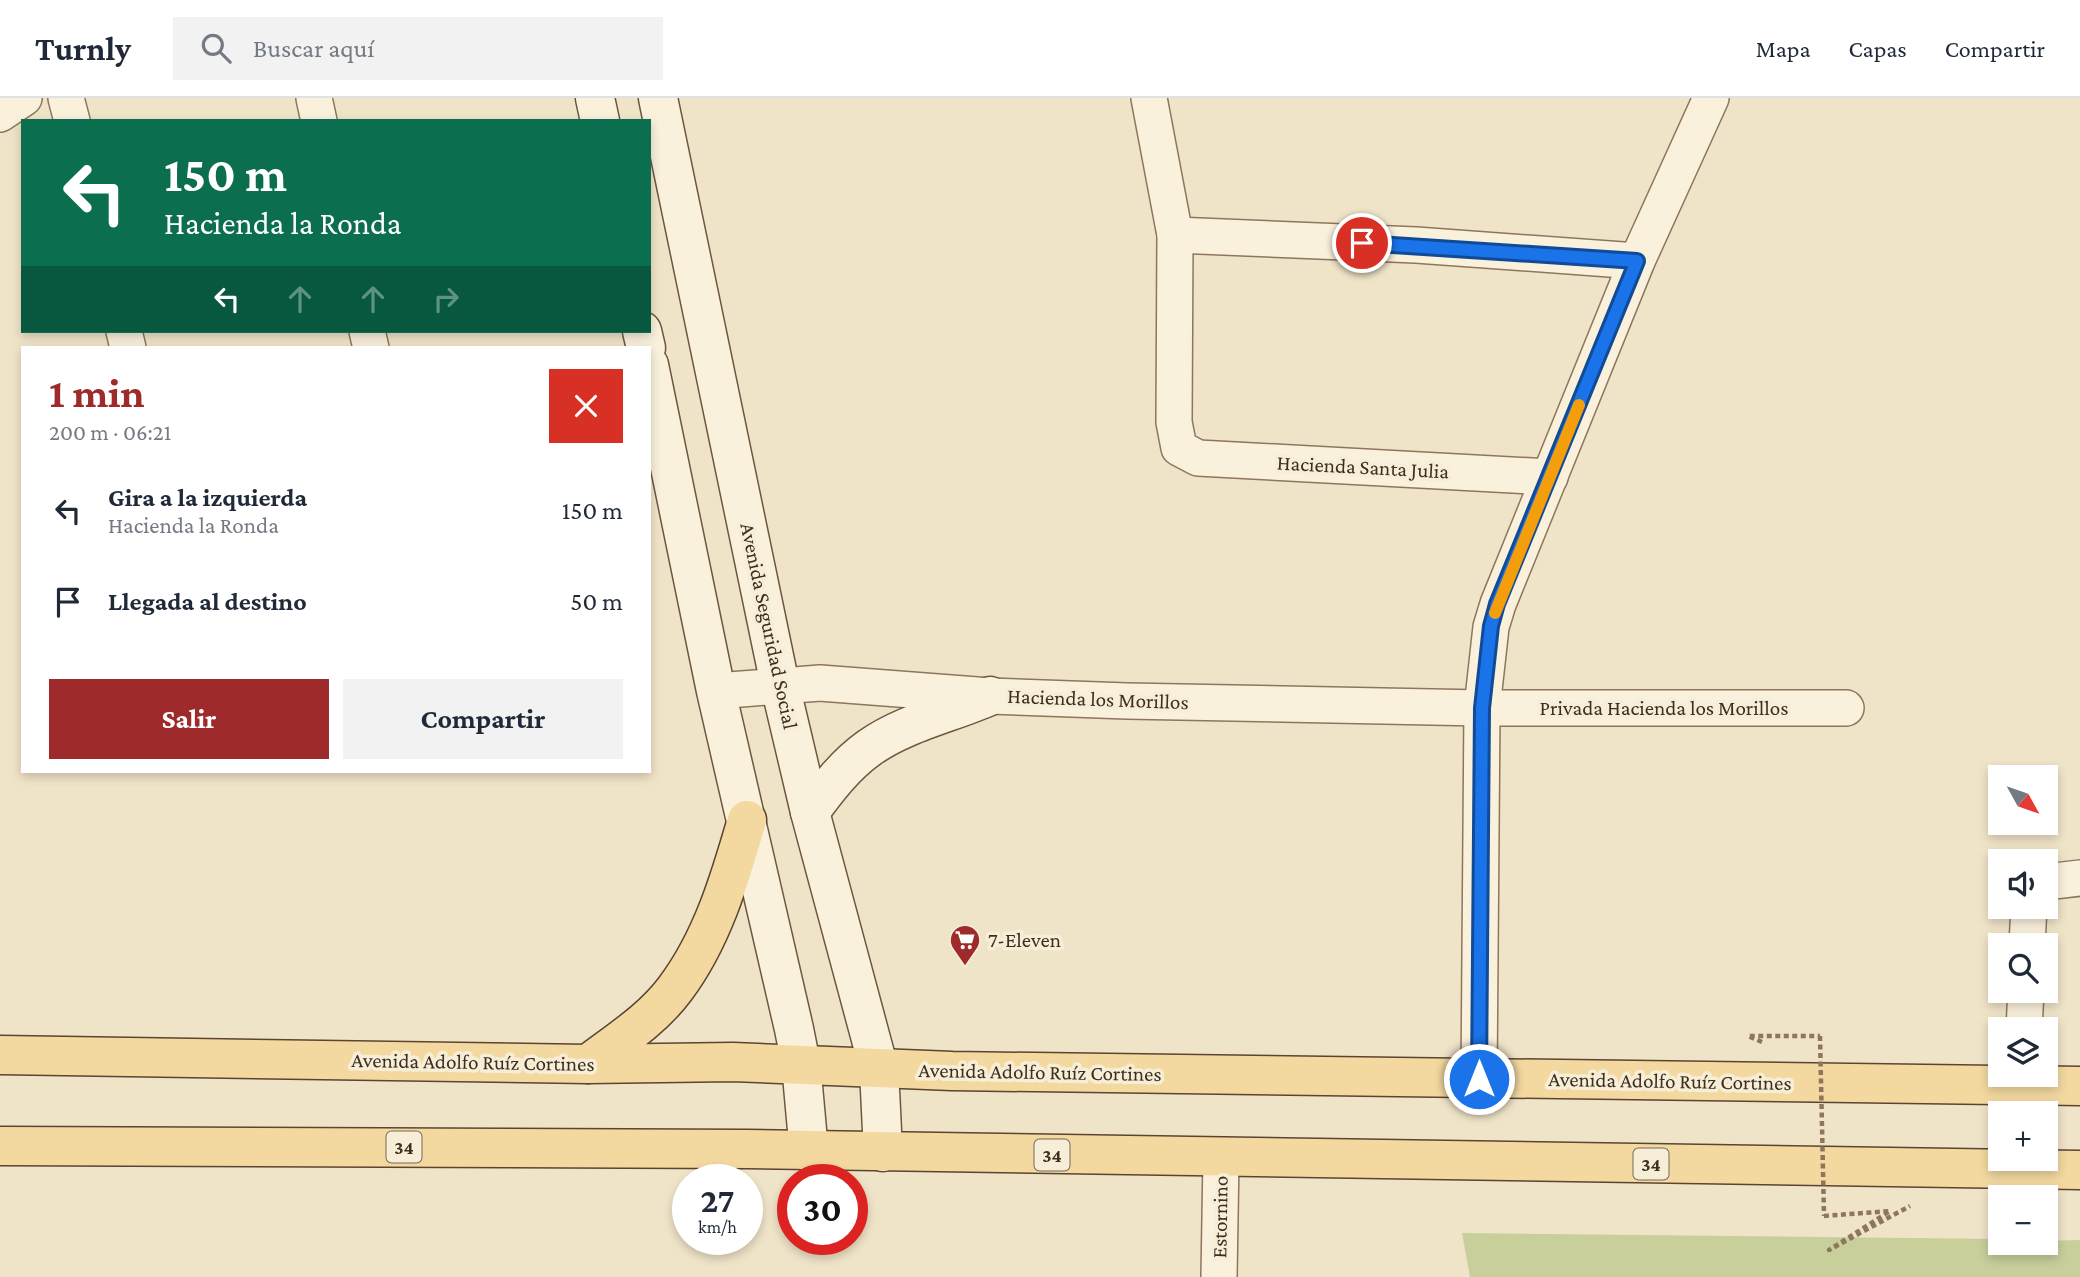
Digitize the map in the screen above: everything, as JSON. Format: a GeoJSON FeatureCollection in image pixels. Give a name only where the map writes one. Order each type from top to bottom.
{"type":"FeatureCollection","features":[{"type":"Feature","properties":{"kind":"main road"},"geometry":{"type":"LineString","coordinates":[[588,1064],[640,1025],[675,989],[706,937],[728,886],[747,820]]}},
{"type":"Feature","properties":{"kind":"main road","name":"Avenida Adolfo Ruíz Cortines"},"geometry":{"type":"LineString","coordinates":[[0,1055],[588,1064],[801,1064],[879,1069],[1479,1079],[1988,1080]]}},
{"type":"Feature","properties":{"kind":"main road","name":"Avenida Adolfo Ruíz Cortines"},"geometry":{"type":"LineString","coordinates":[[2058,1084],[2080,1086]]}},
{"type":"Feature","properties":{"kind":"main road","name":"34"},"geometry":{"type":"LineString","coordinates":[[0,1146],[747,1149],[2080,1170]]}},
{"type":"Feature","properties":{"kind":"street"},"geometry":{"type":"LineString","coordinates":[[0,114],[24,98]]}},
{"type":"Feature","properties":{"kind":"street"},"geometry":{"type":"LineString","coordinates":[[66,98],[71,119]]}},
{"type":"Feature","properties":{"kind":"street"},"geometry":{"type":"LineString","coordinates":[[314,98],[319,119]]}},
{"type":"Feature","properties":{"kind":"street"},"geometry":{"type":"LineString","coordinates":[[595,98],[600,119]]}},
{"type":"Feature","properties":{"kind":"street","name":"Avenida Seguridad Social"},"geometry":{"type":"LineString","coordinates":[[658,98],[780,685],[810,812],[879,1069],[883,1152]]}},
{"type":"Feature","properties":{"kind":"street"},"geometry":{"type":"LineString","coordinates":[[1149,98],[1175,235],[1416,245],[1637,261]]}},
{"type":"Feature","properties":{"kind":"street"},"geometry":{"type":"LineString","coordinates":[[1479,1079],[1482,708],[1491,626],[1497,604],[1637,261],[1711,98]]}},
{"type":"Feature","properties":{"kind":"street","name":"Hacienda Santa Julia"},"geometry":{"type":"LineString","coordinates":[[1175,235],[1174,422],[1179,448],[1198,458],[1550,477]]}},
{"type":"Feature","properties":{"kind":"street"},"geometry":{"type":"LineString","coordinates":[[651,375],[716,691],[801,1064],[809,1152]]}},
{"type":"Feature","properties":{"kind":"street","name":"Hacienda los Morillos"},"geometry":{"type":"LineString","coordinates":[[716,691],[780,685],[861,685],[989,696],[1482,708]]}},
{"type":"Feature","properties":{"kind":"street"},"geometry":{"type":"LineString","coordinates":[[810,812],[848,766],[870,747],[901,731],[989,696]]}},
{"type":"Feature","properties":{"kind":"street","name":"Privada Hacienda los Morillos"},"geometry":{"type":"LineString","coordinates":[[1482,708],[1846,708]]}},
{"type":"Feature","properties":{"kind":"street"},"geometry":{"type":"LineString","coordinates":[[2058,881],[2080,878]]}},
{"type":"Feature","properties":{"kind":"street","name":"Estornino"},"geometry":{"type":"LineString","coordinates":[[1219,1277],[1222,1158]]}},
{"type":"Feature","properties":{"kind":"path"},"geometry":{"type":"LineString","coordinates":[[1820,1035],[1824,1216],[1890,1212],[1829,1250],[1912,1206]]}},
{"type":"Feature","properties":{"kind":"green space"},"geometry":{"type":"Polygon","coordinates":[[[1462,1233],[1988,1239],[1988,1255],[2058,1255],[2058,1241],[2080,1240],[2080,1277],[1470,1277],[1462,1233]]]}},
{"type":"Feature","properties":{"kind":"slow traffic"},"geometry":{"type":"LineString","coordinates":[[1495,613],[1579,405]]}},
{"type":"Feature","properties":{"kind":"place","name":"7-Eleven"},"geometry":{"type":"Point","coordinates":[965,967]}},
{"type":"Feature","properties":{"kind":"route"},"geometry":{"type":"LineString","coordinates":[[1362,243],[1637,261],[1497,604],[1491,626],[1482,708],[1479,1079]]}}]}
